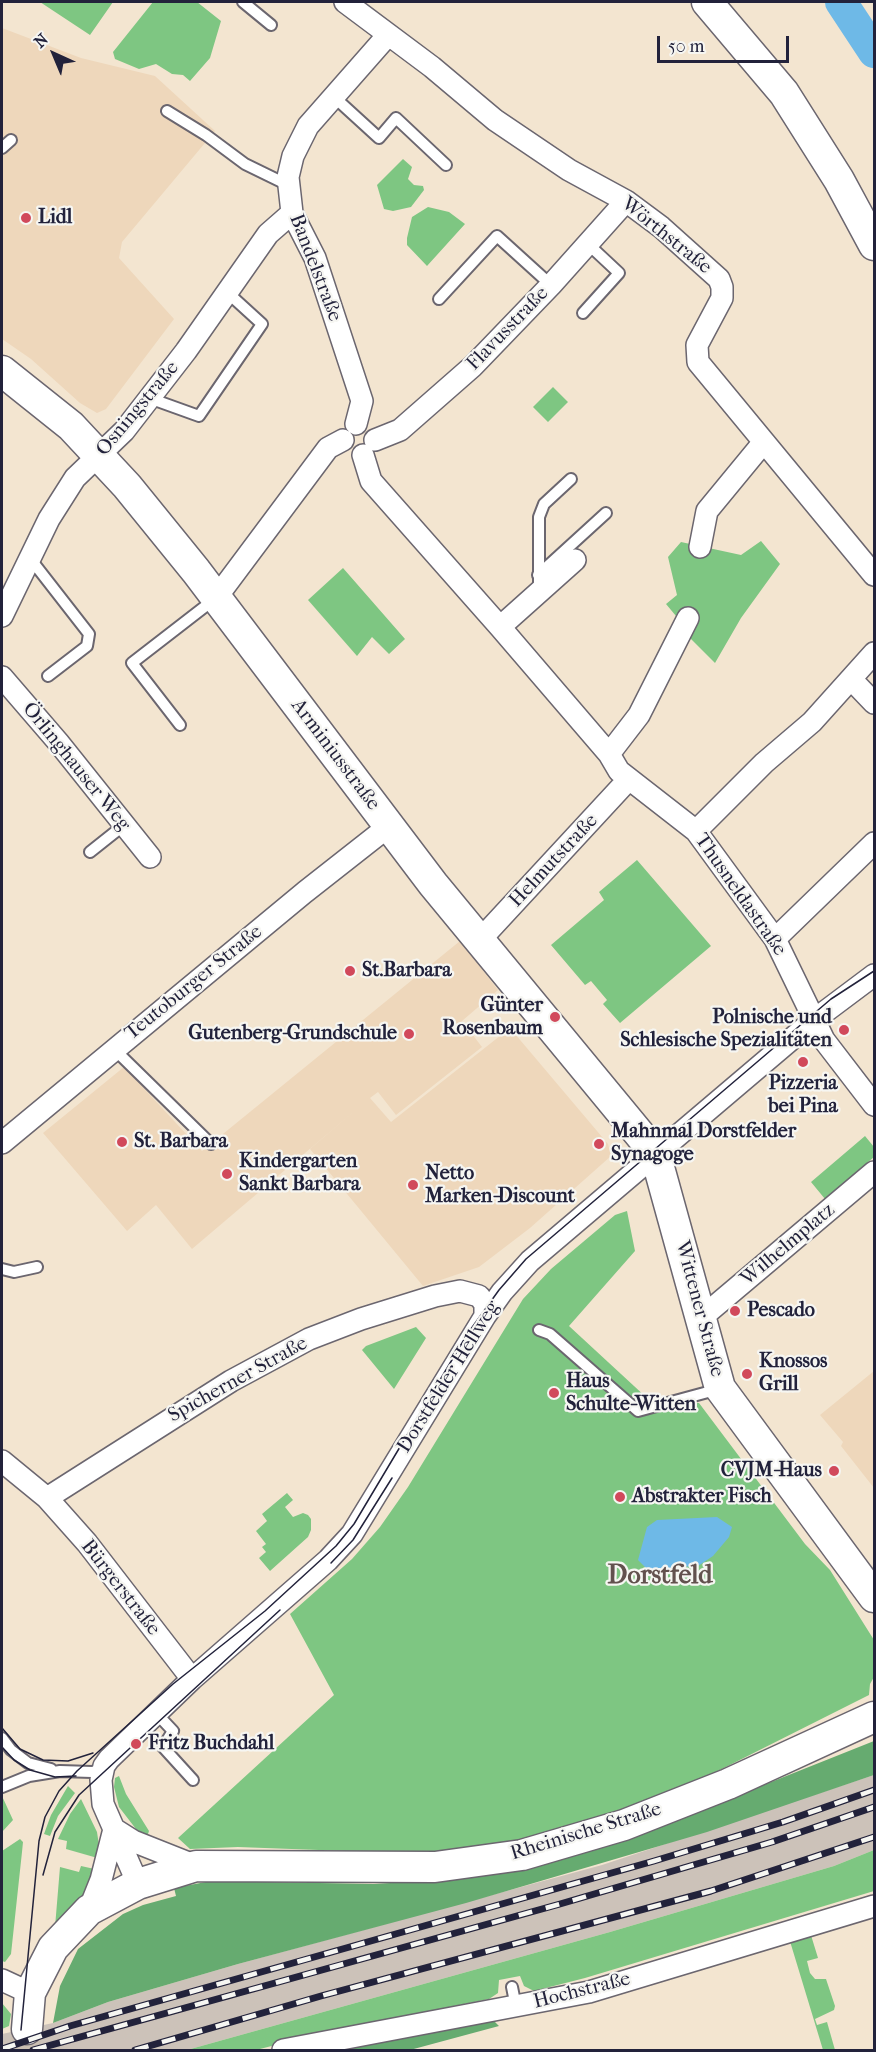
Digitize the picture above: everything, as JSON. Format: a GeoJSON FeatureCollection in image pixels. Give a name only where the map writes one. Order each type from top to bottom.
{"type":"FeatureCollection","features":[{"type":"Feature","properties":{"kind":"main road"},"geometry":{"type":"LineString","coordinates":[[707,2],[783,93],[839,180],[874,245]]}},
{"type":"Feature","properties":{"kind":"main road","name":"Arminiusstraße"},"geometry":{"type":"LineString","coordinates":[[2,371],[55,412],[101,455],[216,598],[389,826],[479,940],[655,1153]]}},
{"type":"Feature","properties":{"kind":"main road","name":"Wittener Straße"},"geometry":{"type":"LineString","coordinates":[[655,1153],[701,1318],[708,1352],[720,1388],[872,1588]]}},
{"type":"Feature","properties":{"kind":"main road","name":"Rheinische Straße"},"geometry":{"type":"LineString","coordinates":[[138,1884],[196,1866],[435,1866],[522,1855],[634,1821],[728,1784],[874,1717]]}},
{"type":"Feature","properties":{"kind":"main road"},"geometry":{"type":"LineString","coordinates":[[27,2029],[30,1993],[53,1948],[89,1910],[138,1884]]}},
{"type":"Feature","properties":{"kind":"street","name":"Wörthstraße"},"geometry":{"type":"LineString","coordinates":[[345,2],[495,120],[569,170],[626,201],[691,253],[721,282],[722,298],[697,345],[696,358],[702,370],[874,575]]}},
{"type":"Feature","properties":{"kind":"street","name":"Bandelstraße"},"geometry":{"type":"LineString","coordinates":[[349,432],[362,401],[315,258],[292,213],[288,185],[293,156],[308,126],[388,35]]}},
{"type":"Feature","properties":{"kind":"street","name":"Flavusstraße"},"geometry":{"type":"LineString","coordinates":[[369,448],[414,419],[472,366],[551,285],[626,201]]}},
{"type":"Feature","properties":{"kind":"street","name":"Osningstraße"},"geometry":{"type":"LineString","coordinates":[[2,616],[29,557],[75,478],[124,431],[228,293],[268,234],[292,213]]}},
{"type":"Feature","properties":{"kind":"street"},"geometry":{"type":"LineString","coordinates":[[216,598],[328,448],[349,432],[368,426],[369,448],[350,453],[349,432]]}},
{"type":"Feature","properties":{"kind":"street"},"geometry":{"type":"LineString","coordinates":[[699,547],[707,511],[763,443]]}},
{"type":"Feature","properties":{"kind":"street","name":"Thusneldastraße"},"geometry":{"type":"LineString","coordinates":[[369,448],[371,481],[500,627],[609,754],[628,780],[696,831],[775,939],[808,1002],[813,1020],[824,1040],[874,1105]]}},
{"type":"Feature","properties":{"kind":"street"},"geometry":{"type":"LineString","coordinates":[[500,627],[539,584],[575,560]]}},
{"type":"Feature","properties":{"kind":"street"},"geometry":{"type":"LineString","coordinates":[[609,754],[639,715],[688,618]]}},
{"type":"Feature","properties":{"kind":"street"},"geometry":{"type":"LineString","coordinates":[[696,831],[764,763],[812,722],[874,653]]}},
{"type":"Feature","properties":{"kind":"street","name":"Örlinghauser Weg"},"geometry":{"type":"LineString","coordinates":[[2,677],[150,856]]}},
{"type":"Feature","properties":{"kind":"street"},"geometry":{"type":"LineString","coordinates":[[851,679],[874,703]]}},
{"type":"Feature","properties":{"kind":"street","name":"Helmutstraße"},"geometry":{"type":"LineString","coordinates":[[479,940],[628,780]]}},
{"type":"Feature","properties":{"kind":"street","name":"Teutoburger Straße"},"geometry":{"type":"LineString","coordinates":[[2,1143],[389,826]]}},
{"type":"Feature","properties":{"kind":"street"},"geometry":{"type":"LineString","coordinates":[[775,939],[874,843]]}},
{"type":"Feature","properties":{"kind":"street","name":"Dorstfelder Hellweg"},"geometry":{"type":"LineString","coordinates":[[103,1769],[109,1759],[192,1679],[328,1560],[352,1534],[485,1316],[502,1292],[530,1261],[813,1020],[874,975]]}},
{"type":"Feature","properties":{"kind":"street","name":"Wilhelmplatz"},"geometry":{"type":"LineString","coordinates":[[701,1318],[874,1172]]}},
{"type":"Feature","properties":{"kind":"street","name":"Spicherner Straße"},"geometry":{"type":"LineString","coordinates":[[47,1498],[231,1381],[309,1339],[361,1319],[435,1296],[460,1291],[479,1296],[485,1304],[485,1316]]}},
{"type":"Feature","properties":{"kind":"street"},"geometry":{"type":"LineString","coordinates":[[2,1461],[47,1498]]}},
{"type":"Feature","properties":{"kind":"street","name":"Bürgerstraße"},"geometry":{"type":"LineString","coordinates":[[47,1498],[87,1543],[192,1679]]}},
{"type":"Feature","properties":{"kind":"street"},"geometry":{"type":"LineString","coordinates":[[103,1769],[100,1789],[103,1804],[138,1884]]}},
{"type":"Feature","properties":{"kind":"street"},"geometry":{"type":"LineString","coordinates":[[114,1829],[133,1840],[196,1866]]}},
{"type":"Feature","properties":{"kind":"street"},"geometry":{"type":"LineString","coordinates":[[89,1910],[101,1880],[114,1829]]}},
{"type":"Feature","properties":{"kind":"street","name":"Hochstraße"},"geometry":{"type":"LineString","coordinates":[[283,2050],[481,2011],[516,2008],[589,1992],[874,1906]]}},
{"type":"Feature","properties":{"kind":"street"},"geometry":{"type":"LineString","coordinates":[[2,1980],[30,1993]]}},
{"type":"Feature","properties":{"kind":"lane"},"geometry":{"type":"LineString","coordinates":[[243,2],[271,25]]}},
{"type":"Feature","properties":{"kind":"lane"},"geometry":{"type":"LineString","coordinates":[[333,96],[378,138],[396,118],[446,165]]}},
{"type":"Feature","properties":{"kind":"lane"},"geometry":{"type":"LineString","coordinates":[[167,111],[206,135],[245,164],[288,185]]}},
{"type":"Feature","properties":{"kind":"lane"},"geometry":{"type":"LineString","coordinates":[[2,148],[11,140]]}},
{"type":"Feature","properties":{"kind":"lane"},"geometry":{"type":"LineString","coordinates":[[439,298],[497,236],[551,285]]}},
{"type":"Feature","properties":{"kind":"lane"},"geometry":{"type":"LineString","coordinates":[[583,313],[619,273],[588,244]]}},
{"type":"Feature","properties":{"kind":"lane"},"geometry":{"type":"LineString","coordinates":[[148,398],[199,416],[262,324],[228,293]]}},
{"type":"Feature","properties":{"kind":"lane"},"geometry":{"type":"LineString","coordinates":[[539,584],[539,517],[544,504],[571,479]]}},
{"type":"Feature","properties":{"kind":"lane"},"geometry":{"type":"LineString","coordinates":[[539,584],[606,513]]}},
{"type":"Feature","properties":{"kind":"lane"},"geometry":{"type":"LineString","coordinates":[[29,557],[89,634],[87,646],[48,676]]}},
{"type":"Feature","properties":{"kind":"lane"},"geometry":{"type":"LineString","coordinates":[[180,725],[132,663],[216,598]]}},
{"type":"Feature","properties":{"kind":"lane"},"geometry":{"type":"LineString","coordinates":[[90,852],[124,825]]}},
{"type":"Feature","properties":{"kind":"lane"},"geometry":{"type":"LineString","coordinates":[[114,1049],[211,1144]]}},
{"type":"Feature","properties":{"kind":"lane"},"geometry":{"type":"LineString","coordinates":[[2,1269],[14,1272],[28,1267],[37,1267]]}},
{"type":"Feature","properties":{"kind":"lane"},"geometry":{"type":"LineString","coordinates":[[539,1330],[550,1334],[638,1411],[720,1388]]}},
{"type":"Feature","properties":{"kind":"lane"},"geometry":{"type":"LineString","coordinates":[[157,1714],[173,1731],[163,1747],[193,1780]]}},
{"type":"Feature","properties":{"kind":"lane"},"geometry":{"type":"LineString","coordinates":[[2,1738],[11,1750],[28,1763],[60,1770],[92,1772],[103,1769]]}},
{"type":"Feature","properties":{"kind":"lane"},"geometry":{"type":"LineString","coordinates":[[4,1786],[29,1776],[60,1770]]}},
{"type":"Feature","properties":{"kind":"lane"},"geometry":{"type":"LineString","coordinates":[[512,1987],[516,2008]]}},
{"type":"Feature","properties":{"kind":"shaded area"},"geometry":{"type":"Polygon","coordinates":[[[2,28],[81,58],[155,76],[215,131],[122,242],[119,258],[174,319],[106,409],[97,413],[80,403],[31,359],[2,339],[2,28]]]}},
{"type":"Feature","properties":{"kind":"shaded area"},"geometry":{"type":"Polygon","coordinates":[[[460,941],[498,990],[462,1021],[482,1047],[396,1115],[378,1092],[370,1098],[391,1122],[510,1028],[608,1144],[611,1156],[530,1228],[479,1267],[423,1286],[310,1149],[358,1108],[192,1249],[156,1205],[127,1231],[43,1133],[124,1067],[202,1151],[460,941]]]}},
{"type":"Feature","properties":{"kind":"shaded area"},"geometry":{"type":"Polygon","coordinates":[[[874,1371],[874,1488],[841,1446],[843,1442],[820,1415],[874,1371]]]}},
{"type":"Feature","properties":{"kind":"shaded area"},"geometry":{"type":"Polygon","coordinates":[[[874,1775],[874,1850],[834,1866],[610,1932],[187,2050],[2,2050],[2,2034],[53,2023],[108,2002],[238,1964],[602,1865],[874,1775]]]}},
{"type":"Feature","properties":{"kind":"green space"},"geometry":{"type":"Polygon","coordinates":[[[40,2],[113,2],[90,35],[40,2]]]}},
{"type":"Feature","properties":{"kind":"green space"},"geometry":{"type":"Polygon","coordinates":[[[153,2],[197,2],[221,21],[210,58],[190,81],[183,75],[172,74],[156,64],[139,69],[115,59],[113,52],[153,2]]]}},
{"type":"Feature","properties":{"kind":"green space"},"geometry":{"type":"Polygon","coordinates":[[[403,159],[412,167],[408,179],[414,185],[423,186],[424,190],[411,207],[393,211],[384,209],[377,185],[403,159]]]}},
{"type":"Feature","properties":{"kind":"green space"},"geometry":{"type":"Polygon","coordinates":[[[428,207],[449,212],[465,224],[427,266],[407,245],[407,238],[412,217],[428,207]]]}},
{"type":"Feature","properties":{"kind":"green space"},"geometry":{"type":"Polygon","coordinates":[[[553,387],[568,402],[548,422],[533,407],[553,387]]]}},
{"type":"Feature","properties":{"kind":"green space"},"geometry":{"type":"Polygon","coordinates":[[[761,541],[780,564],[741,618],[715,663],[690,638],[688,618],[676,616],[666,604],[677,595],[668,557],[681,542],[741,555],[761,541]]]}},
{"type":"Feature","properties":{"kind":"green space"},"geometry":{"type":"Polygon","coordinates":[[[343,568],[405,639],[389,654],[372,637],[357,656],[308,600],[343,568]]]}},
{"type":"Feature","properties":{"kind":"green space"},"geometry":{"type":"Polygon","coordinates":[[[637,860],[711,946],[620,1023],[603,1004],[607,1000],[591,981],[585,985],[551,945],[604,900],[599,892],[637,860]]]}},
{"type":"Feature","properties":{"kind":"green space"},"geometry":{"type":"Polygon","coordinates":[[[865,1136],[874,1147],[874,1157],[825,1199],[811,1182],[865,1136]]]}},
{"type":"Feature","properties":{"kind":"green space"},"geometry":{"type":"Polygon","coordinates":[[[627,1211],[635,1251],[569,1326],[647,1398],[699,1403],[805,1544],[830,1570],[874,1640],[874,1677],[870,1684],[869,1695],[696,1782],[634,1807],[554,1832],[497,1844],[426,1854],[238,1847],[190,1849],[178,1838],[334,1695],[290,1614],[352,1559],[380,1527],[408,1487],[523,1299],[551,1269],[615,1215],[627,1211]]]}},
{"type":"Feature","properties":{"kind":"green space"},"geometry":{"type":"Polygon","coordinates":[[[416,1327],[426,1338],[394,1389],[362,1350],[366,1346],[416,1327]]]}},
{"type":"Feature","properties":{"kind":"green space"},"geometry":{"type":"Polygon","coordinates":[[[287,1493],[293,1500],[285,1507],[293,1517],[303,1513],[308,1515],[311,1519],[311,1530],[308,1537],[270,1571],[259,1558],[266,1552],[262,1547],[266,1544],[256,1531],[267,1521],[262,1514],[287,1493]]]}},
{"type":"Feature","properties":{"kind":"green space"},"geometry":{"type":"Polygon","coordinates":[[[874,1741],[874,1775],[707,1832],[466,1903],[238,1964],[108,2002],[53,2023],[60,1986],[78,1949],[123,1914],[143,1905],[176,1896],[174,1888],[211,1881],[374,1884],[422,1881],[726,1800],[874,1741]]]}},
{"type":"Feature","properties":{"kind":"green space"},"geometry":{"type":"Polygon","coordinates":[[[119,1776],[126,1794],[149,1831],[147,1837],[136,1829],[119,1807],[114,1787],[115,1778],[119,1776]]]}},
{"type":"Feature","properties":{"kind":"green space"},"geometry":{"type":"Polygon","coordinates":[[[68,1786],[75,1793],[58,1816],[50,1836],[44,1834],[51,1815],[68,1786]]]}},
{"type":"Feature","properties":{"kind":"green space"},"geometry":{"type":"Polygon","coordinates":[[[2,1796],[13,1820],[2,1832],[2,1796]]]}},
{"type":"Feature","properties":{"kind":"green space"},"geometry":{"type":"Polygon","coordinates":[[[81,1799],[97,1832],[101,1859],[66,1849],[67,1841],[58,1839],[70,1814],[81,1799]]]}},
{"type":"Feature","properties":{"kind":"green space"},"geometry":{"type":"Polygon","coordinates":[[[20,1839],[23,1842],[11,1954],[5,1962],[2,1961],[2,1851],[20,1839]]]}},
{"type":"Feature","properties":{"kind":"green space"},"geometry":{"type":"Polygon","coordinates":[[[874,1850],[874,1891],[585,1978],[534,1991],[524,1986],[520,1976],[499,1980],[498,1993],[489,1999],[334,2030],[256,2050],[187,2050],[610,1932],[834,1866],[874,1850]]]}},
{"type":"Feature","properties":{"kind":"green space"},"geometry":{"type":"Polygon","coordinates":[[[81,1866],[99,1870],[86,1896],[55,1927],[60,1867],[79,1872],[81,1866]]]}},
{"type":"Feature","properties":{"kind":"green space"},"geometry":{"type":"Polygon","coordinates":[[[810,1932],[818,1958],[807,1961],[810,1973],[815,1979],[826,1979],[835,2006],[834,2010],[815,2019],[817,2025],[827,2022],[835,2050],[823,2050],[789,1938],[810,1932]]]}},
{"type":"Feature","properties":{"kind":"green space"},"geometry":{"type":"Polygon","coordinates":[[[2,2003],[11,2014],[9,2026],[2,2029],[2,2003]]]}},
{"type":"Feature","properties":{"kind":"green space"},"geometry":{"type":"Polygon","coordinates":[[[489,2016],[499,2026],[410,2050],[325,2050],[489,2016]]]}},
{"type":"Feature","properties":{"kind":"water"},"geometry":{"type":"Polygon","coordinates":[[[717,1517],[732,1527],[729,1537],[713,1556],[698,1566],[677,1567],[665,1574],[656,1574],[638,1560],[647,1527],[657,1520],[717,1517]]]}},
{"type":"Feature","properties":{"kind":"waterway"},"geometry":{"type":"LineString","coordinates":[[841,2],[874,52]]}},
{"type":"Feature","properties":{"kind":"tunnel"},"geometry":{"type":"LineString","coordinates":[[24,2050],[27,2029]]}},
{"type":"Feature","properties":{"kind":"tram line"},"geometry":{"type":"LineString","coordinates":[[21,2030],[39,1841],[45,1817],[59,1791],[77,1771],[173,1684],[265,1611],[336,1546],[354,1524],[468,1333],[499,1290],[526,1259],[831,999],[874,971]]}},
{"type":"Feature","properties":{"kind":"tram line"},"geometry":{"type":"LineString","coordinates":[[331,1563],[353,1540],[392,1478]]}},
{"type":"Feature","properties":{"kind":"tram line"},"geometry":{"type":"LineString","coordinates":[[43,1875],[55,1832],[79,1795],[280,1610]]}},
{"type":"Feature","properties":{"kind":"tram line"},"geometry":{"type":"LineString","coordinates":[[2,1728],[20,1749],[43,1760],[68,1761],[93,1753]]}},
{"type":"Feature","properties":{"kind":"tram line"},"geometry":{"type":"LineString","coordinates":[[2,1747],[14,1760],[30,1770],[55,1777],[76,1776]]}},
{"type":"Feature","properties":{"kind":"railway"},"geometry":{"type":"LineString","coordinates":[[2,2049],[70,2026],[654,1861],[783,1822],[874,1790]]}},
{"type":"Feature","properties":{"kind":"railway"},"geometry":{"type":"LineString","coordinates":[[33,2050],[560,1904],[772,1842],[874,1807]]}},
{"type":"Feature","properties":{"kind":"railway"},"geometry":{"type":"LineString","coordinates":[[135,2050],[321,1996],[711,1891],[874,1837]]}},
{"type":"Feature","properties":{"kind":"place","name":"Lidl"},"geometry":{"type":"Point","coordinates":[26,218]}},
{"type":"Feature","properties":{"kind":"place","name":"St.Barbara"},"geometry":{"type":"Point","coordinates":[350,971]}},
{"type":"Feature","properties":{"kind":"place","name":"Günter Rosenbaum"},"geometry":{"type":"Point","coordinates":[555,1017]}},
{"type":"Feature","properties":{"kind":"place","name":"Polnische und Schlesische Spezialitäten"},"geometry":{"type":"Point","coordinates":[844,1030]}},
{"type":"Feature","properties":{"kind":"place","name":"Gutenberg-Grundschule"},"geometry":{"type":"Point","coordinates":[409,1034]}},
{"type":"Feature","properties":{"kind":"place","name":"Pizzeria bei Pina"},"geometry":{"type":"Point","coordinates":[803,1062]}},
{"type":"Feature","properties":{"kind":"place","name":"St. Barbara"},"geometry":{"type":"Point","coordinates":[122,1142]}},
{"type":"Feature","properties":{"kind":"place","name":"Mahnmal Dorstfelder Synagoge"},"geometry":{"type":"Point","coordinates":[599,1144]}},
{"type":"Feature","properties":{"kind":"place","name":"Kindergarten Sankt Barbara"},"geometry":{"type":"Point","coordinates":[227,1174]}},
{"type":"Feature","properties":{"kind":"place","name":"Netto Marken-Discount"},"geometry":{"type":"Point","coordinates":[413,1185]}},
{"type":"Feature","properties":{"kind":"place","name":"Pescado"},"geometry":{"type":"Point","coordinates":[735,1311]}},
{"type":"Feature","properties":{"kind":"place","name":"Knossos Grill"},"geometry":{"type":"Point","coordinates":[747,1374]}},
{"type":"Feature","properties":{"kind":"place","name":"Haus Schulte-Witten"},"geometry":{"type":"Point","coordinates":[554,1393]}},
{"type":"Feature","properties":{"kind":"place","name":"CVJM-Haus"},"geometry":{"type":"Point","coordinates":[834,1471]}},
{"type":"Feature","properties":{"kind":"place","name":"Abstrakter Fisch"},"geometry":{"type":"Point","coordinates":[620,1497]}},
{"type":"Feature","properties":{"kind":"place","name":"Fritz Buchdahl"},"geometry":{"type":"Point","coordinates":[136,1744]}},
{"type":"Feature","properties":{"kind":"district","name":"Dorstfeld"},"geometry":{"type":"Point","coordinates":[660,1577]}}]}
